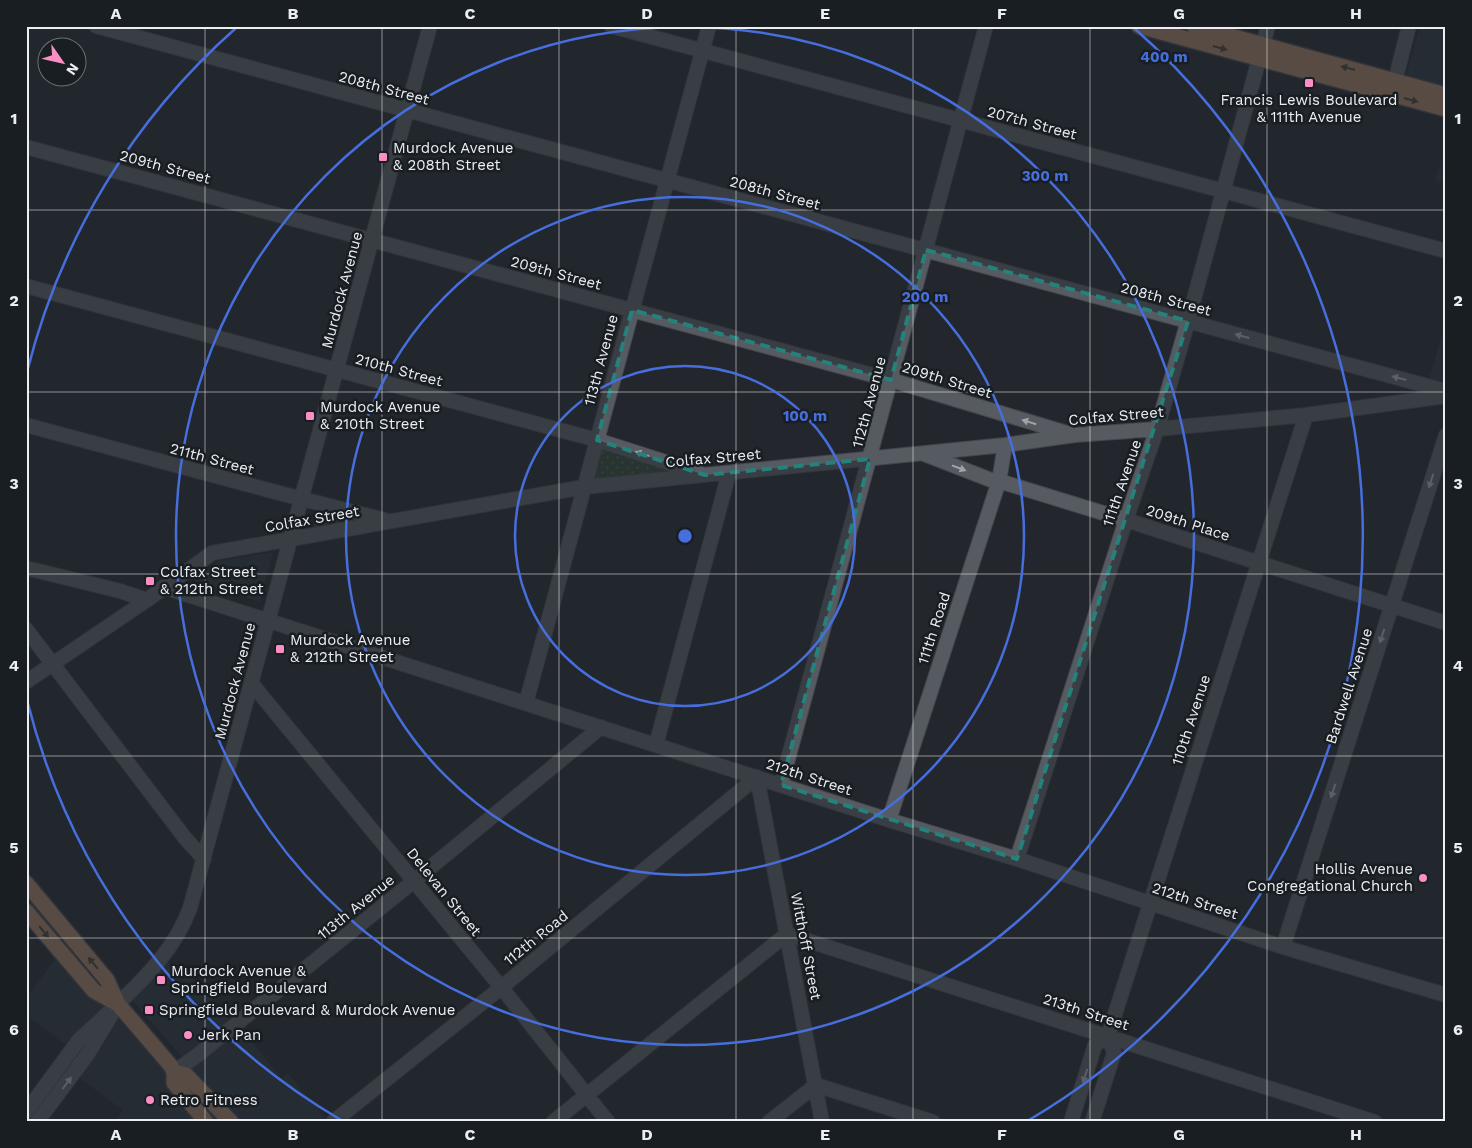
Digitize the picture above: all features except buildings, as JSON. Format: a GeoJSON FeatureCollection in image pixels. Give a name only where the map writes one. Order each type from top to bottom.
{"type":"FeatureCollection","features":[{"type":"Feature","properties":{"kind":"main road"},"geometry":{"type":"LineString","coordinates":[[1139,26],[1395,81],[1446,95]]}},
{"type":"Feature","properties":{"kind":"main road"},"geometry":{"type":"LineString","coordinates":[[1194,26],[1262,52],[1446,109]]}},
{"type":"Feature","properties":{"kind":"main road"},"geometry":{"type":"LineString","coordinates":[[26,883],[107,980],[118,1004],[174,1072],[186,1075],[231,1122]]}},
{"type":"Feature","properties":{"kind":"main road"},"geometry":{"type":"LineString","coordinates":[[26,911],[94,990],[118,1004]]}},
{"type":"Feature","properties":{"kind":"main road"},"geometry":{"type":"LineString","coordinates":[[174,1072],[174,1083],[204,1121]]}},
{"type":"Feature","properties":{"kind":"street","name":"208th Street"},"geometry":{"type":"LineString","coordinates":[[96,26],[1188,322],[1446,390]]}},
{"type":"Feature","properties":{"kind":"street","name":"Murdock Avenue"},"geometry":{"type":"LineString","coordinates":[[26,1112],[79,1040],[149,973],[175,940],[186,919],[252,684],[430,26]]}},
{"type":"Feature","properties":{"kind":"street","name":"207th Street"},"geometry":{"type":"LineString","coordinates":[[611,26],[1446,252]]}},
{"type":"Feature","properties":{"kind":"street","name":"113th Avenue"},"geometry":{"type":"LineString","coordinates":[[526,703],[709,26]]}},
{"type":"Feature","properties":{"kind":"street","name":"112th Avenue"},"geometry":{"type":"LineString","coordinates":[[781,785],[986,26]]}},
{"type":"Feature","properties":{"kind":"street","name":"111th Avenue"},"geometry":{"type":"LineString","coordinates":[[1017,859],[1157,429],[1268,26]]}},
{"type":"Feature","properties":{"kind":"street"},"geometry":{"type":"LineString","coordinates":[[1395,81],[1409,26]]}},
{"type":"Feature","properties":{"kind":"street","name":"209th Street"},"geometry":{"type":"LineString","coordinates":[[26,147],[891,380],[1076,436]]}},
{"type":"Feature","properties":{"kind":"street","name":"210th Street"},"geometry":{"type":"LineString","coordinates":[[26,286],[596,440],[705,475]]}},
{"type":"Feature","properties":{"kind":"street","name":"Colfax Street"},"geometry":{"type":"LineString","coordinates":[[26,682],[147,600],[212,552],[584,487],[1005,445],[1076,436],[1306,415],[1446,396]]}},
{"type":"Feature","properties":{"kind":"street","name":"110th Avenue"},"geometry":{"type":"LineString","coordinates":[[1092,1122],[1114,1052],[1108,1036],[1306,415]]}},
{"type":"Feature","properties":{"kind":"street","name":"211th Street"},"geometry":{"type":"LineString","coordinates":[[26,425],[390,522]]}},
{"type":"Feature","properties":{"kind":"street","name":"Bardwell Avenue"},"geometry":{"type":"LineString","coordinates":[[1283,947],[1446,435]]}},
{"type":"Feature","properties":{"kind":"street","name":"111th Road"},"geometry":{"type":"LineString","coordinates":[[889,820],[999,481],[1005,445]]}},
{"type":"Feature","properties":{"kind":"street","name":"209th Place"},"geometry":{"type":"LineString","coordinates":[[920,452],[988,479],[1126,520],[1446,623]]}},
{"type":"Feature","properties":{"kind":"street"},"geometry":{"type":"LineString","coordinates":[[656,745],[730,473]]}},
{"type":"Feature","properties":{"kind":"street"},"geometry":{"type":"LineString","coordinates":[[26,568],[120,591],[147,600]]}},
{"type":"Feature","properties":{"kind":"street","name":"212th Street"},"geometry":{"type":"LineString","coordinates":[[163,587],[889,820],[1017,859],[1283,947],[1446,995]]}},
{"type":"Feature","properties":{"kind":"street"},"geometry":{"type":"LineString","coordinates":[[26,629],[185,838],[204,859]]}},
{"type":"Feature","properties":{"kind":"street","name":"Delevan Street"},"geometry":{"type":"LineString","coordinates":[[252,684],[501,987],[608,1122]]}},
{"type":"Feature","properties":{"kind":"street","name":"113th Avenue"},"geometry":{"type":"LineString","coordinates":[[174,1072],[414,881],[600,727]]}},
{"type":"Feature","properties":{"kind":"street","name":"Witthoff Street"},"geometry":{"type":"LineString","coordinates":[[757,777],[822,1122]]}},
{"type":"Feature","properties":{"kind":"street","name":"112th Road"},"geometry":{"type":"LineString","coordinates":[[333,1122],[757,777]]}},
{"type":"Feature","properties":{"kind":"street"},"geometry":{"type":"LineString","coordinates":[[553,1122],[787,934]]}},
{"type":"Feature","properties":{"kind":"street","name":"213th Street"},"geometry":{"type":"LineString","coordinates":[[787,934],[1375,1122]]}},
{"type":"Feature","properties":{"kind":"street","name":"Murdock Avenue"},"geometry":{"type":"LineString","coordinates":[[38,1122],[87,1055],[118,1004]]}},
{"type":"Feature","properties":{"kind":"street","name":"110th Avenue"},"geometry":{"type":"LineString","coordinates":[[1071,1122],[1095,1044],[1108,1036]]}},
{"type":"Feature","properties":{"kind":"street"},"geometry":{"type":"LineString","coordinates":[[769,1122],[816,1085],[933,1122]]}},
{"type":"Feature","properties":{"kind":"highlighted area"},"geometry":{"type":"Polygon","coordinates":[[[926,250],[1188,321],[1017,859],[781,785],[870,459],[705,475],[597,440],[632,310],[891,380],[926,250]]]}},
{"type":"Feature","properties":{"kind":"shaded area"},"geometry":{"type":"Polygon","coordinates":[[[1420,26],[1446,26],[1446,86],[1406,75],[1420,26]]]}},
{"type":"Feature","properties":{"kind":"shaded area"},"geometry":{"type":"Polygon","coordinates":[[[1446,144],[1446,183],[1435,180],[1446,144]]]}},
{"type":"Feature","properties":{"kind":"shaded area"},"geometry":{"type":"Polygon","coordinates":[[[1446,321],[1446,387],[1428,382],[1446,321]]]}},
{"type":"Feature","properties":{"kind":"shaded area"},"geometry":{"type":"Polygon","coordinates":[[[273,552],[260,602],[193,580],[218,561],[273,552]]]}},
{"type":"Feature","properties":{"kind":"shaded area"},"geometry":{"type":"Polygon","coordinates":[[[58,955],[166,1070],[200,1122],[115,1122],[123,1110],[68,1070],[80,1055],[26,1015],[26,998],[58,955]]]}},
{"type":"Feature","properties":{"kind":"shaded area"},"geometry":{"type":"Polygon","coordinates":[[[165,960],[190,975],[237,1027],[240,1026],[281,1078],[288,1073],[328,1122],[239,1122],[130,998],[165,960]]]}},
{"type":"Feature","properties":{"kind":"green space"},"geometry":{"type":"Polygon","coordinates":[[[597,443],[681,471],[586,484],[597,443]]]}},
{"type":"Feature","properties":{"kind":"green space"},"geometry":{"type":"Polygon","coordinates":[[[318,506],[362,520],[313,529],[318,506]]]}},
{"type":"Feature","properties":{"kind":"place","name":"Francis Lewis Boulevard & 111th Avenue"},"geometry":{"type":"Point","coordinates":[1309,83]}},
{"type":"Feature","properties":{"kind":"place","name":"Murdock Avenue & 208th Street"},"geometry":{"type":"Point","coordinates":[383,157]}},
{"type":"Feature","properties":{"kind":"place","name":"Murdock Avenue & 210th Street"},"geometry":{"type":"Point","coordinates":[310,416]}},
{"type":"Feature","properties":{"kind":"place","name":"Colfax Street & 212th Street"},"geometry":{"type":"Point","coordinates":[150,581]}},
{"type":"Feature","properties":{"kind":"place","name":"Murdock Avenue & 212th Street"},"geometry":{"type":"Point","coordinates":[280,649]}},
{"type":"Feature","properties":{"kind":"place","name":"Hollis Avenue Congregational Church"},"geometry":{"type":"Point","coordinates":[1423,878]}},
{"type":"Feature","properties":{"kind":"place","name":"Murdock Avenue & Springfield Boulevard"},"geometry":{"type":"Point","coordinates":[161,980]}},
{"type":"Feature","properties":{"kind":"place","name":"Springfield Boulevard & Murdock Avenue"},"geometry":{"type":"Point","coordinates":[149,1010]}},
{"type":"Feature","properties":{"kind":"place","name":"Jerk Pan"},"geometry":{"type":"Point","coordinates":[188,1035]}},
{"type":"Feature","properties":{"kind":"place","name":"Retro Fitness"},"geometry":{"type":"Point","coordinates":[150,1100]}}]}
